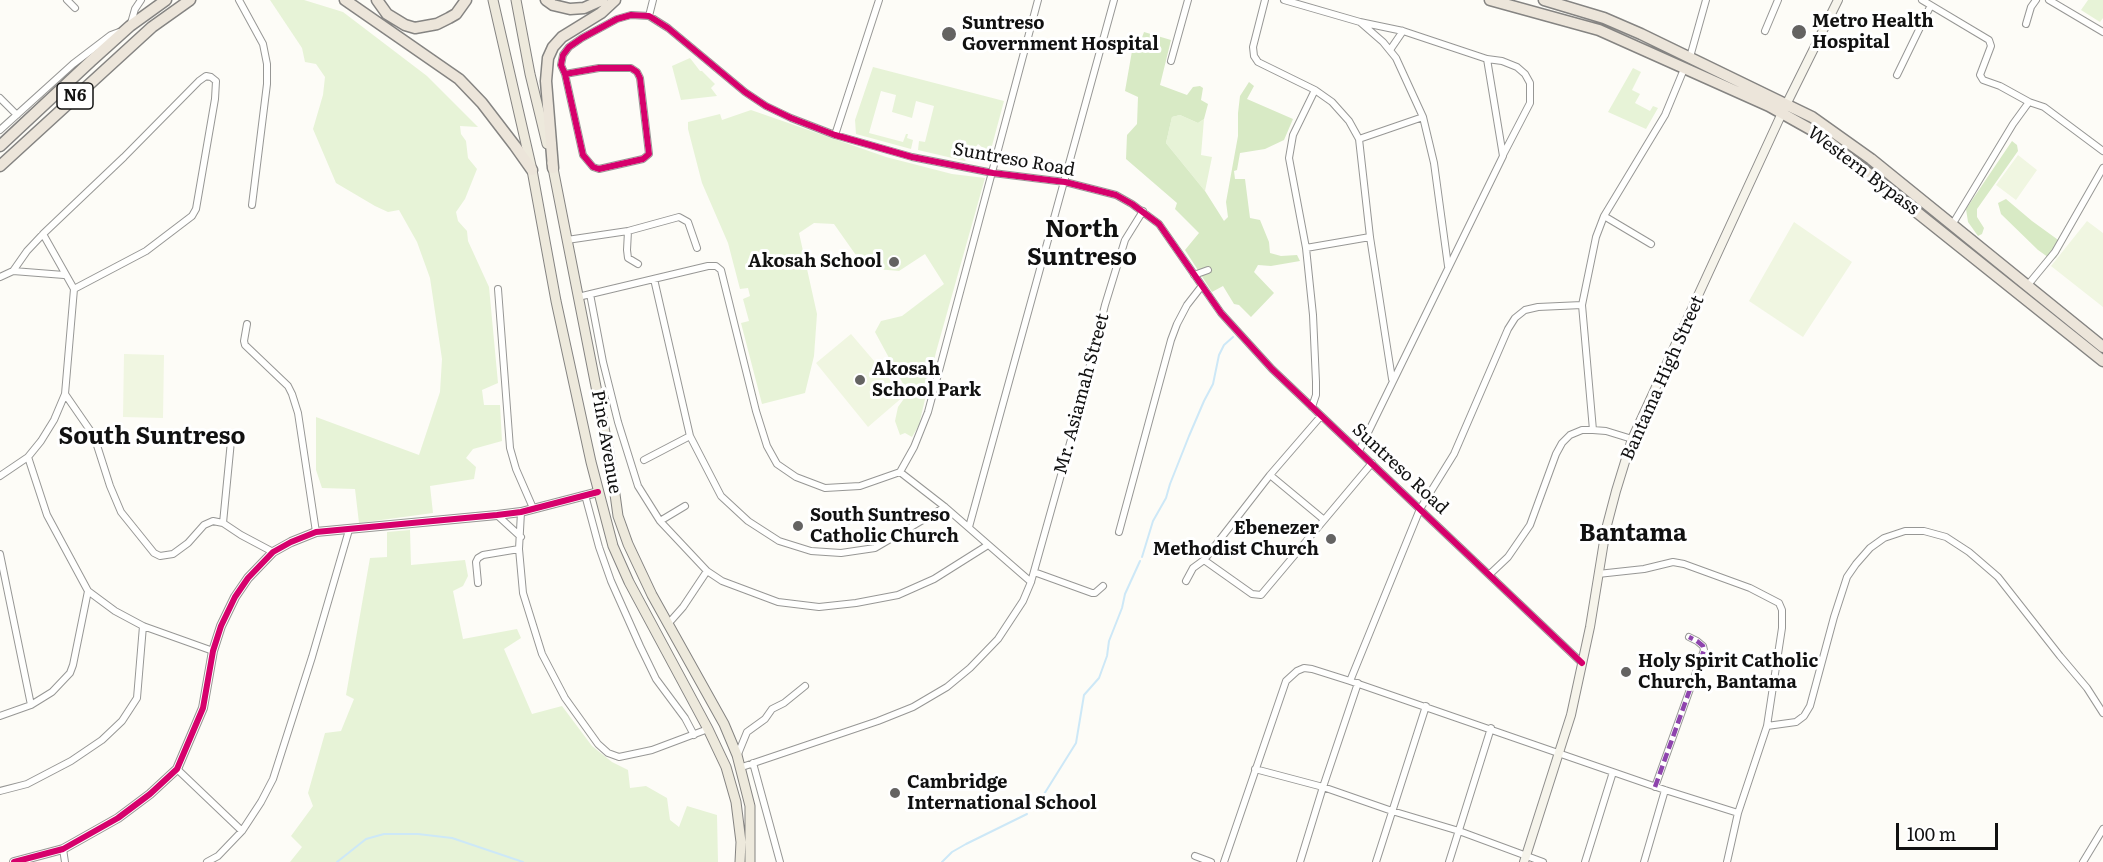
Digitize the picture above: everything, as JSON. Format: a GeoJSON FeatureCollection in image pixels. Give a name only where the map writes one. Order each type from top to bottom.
{"type":"FeatureCollection","features":[{"type":"Feature","properties":{"kind":"highway","name":"N6"},"geometry":{"type":"LineString","coordinates":[[0,146],[128,29],[166,0]]}},
{"type":"Feature","properties":{"kind":"highway","name":"N6"},"geometry":{"type":"LineString","coordinates":[[0,166],[152,27],[190,0]]}},
{"type":"Feature","properties":{"kind":"highway"},"geometry":{"type":"LineString","coordinates":[[345,0],[459,79],[482,103],[532,170]]}},
{"type":"Feature","properties":{"kind":"highway"},"geometry":{"type":"LineString","coordinates":[[377,0],[387,14],[415,28],[437,24],[456,14],[466,0]]}},
{"type":"Feature","properties":{"kind":"highway"},"geometry":{"type":"LineString","coordinates":[[546,0],[553,5],[570,9],[584,8],[602,0]]}},
{"type":"Feature","properties":{"kind":"highway"},"geometry":{"type":"LineString","coordinates":[[553,168],[546,81],[548,58],[553,46],[562,37],[601,14],[615,0]]}},
{"type":"Feature","properties":{"kind":"highway","name":"Western Bypass"},"geometry":{"type":"LineString","coordinates":[[1490,0],[1599,30],[1684,69],[1785,108],[2103,361]]}},
{"type":"Feature","properties":{"kind":"highway","name":"Western Bypass"},"geometry":{"type":"LineString","coordinates":[[1544,0],[1604,18],[1690,57],[1785,108],[1830,129],[1871,159],[2103,347]]}},
{"type":"Feature","properties":{"kind":"highway"},"geometry":{"type":"LineString","coordinates":[[1568,20],[1569,7]]}},
{"type":"Feature","properties":{"kind":"main road"},"geometry":{"type":"LineString","coordinates":[[493,0],[532,170],[556,301],[598,492],[613,546],[628,582],[708,729],[726,767],[736,802],[741,842],[740,862]]}},
{"type":"Feature","properties":{"kind":"main road","name":"Pine Avenue"},"geometry":{"type":"LineString","coordinates":[[516,0],[530,74],[553,168],[610,458],[618,516],[628,544],[668,624],[724,724],[742,767],[750,806],[750,862]]}},
{"type":"Feature","properties":{"kind":"main road","name":"Bantama High Street"},"geometry":{"type":"LineString","coordinates":[[1525,859],[1571,715],[1616,491],[1632,439],[1785,108],[1838,0]]}},
{"type":"Feature","properties":{"kind":"street"},"geometry":{"type":"LineString","coordinates":[[67,0],[75,8]]}},
{"type":"Feature","properties":{"kind":"street"},"geometry":{"type":"LineString","coordinates":[[0,130],[74,64],[111,36],[128,29],[141,0]]}},
{"type":"Feature","properties":{"kind":"street"},"geometry":{"type":"LineString","coordinates":[[239,0],[263,44],[267,64],[267,84],[252,205]]}},
{"type":"Feature","properties":{"kind":"street"},"geometry":{"type":"LineString","coordinates":[[565,74],[599,68],[631,68],[637,72],[640,78],[650,154],[643,159],[599,169],[589,164],[583,154],[561,65],[563,55],[569,47],[582,38],[617,19],[631,15],[649,16],[653,0]]}},
{"type":"Feature","properties":{"kind":"street"},"geometry":{"type":"LineString","coordinates":[[835,135],[879,0]]}},
{"type":"Feature","properties":{"kind":"street"},"geometry":{"type":"LineString","coordinates":[[578,297],[716,266],[721,270],[766,446],[777,464],[796,477],[825,488],[860,486],[900,472],[914,447],[928,412],[1038,0]]}},
{"type":"Feature","properties":{"kind":"street"},"geometry":{"type":"LineString","coordinates":[[969,527],[1114,0]]}},
{"type":"Feature","properties":{"kind":"street"},"geometry":{"type":"LineString","coordinates":[[1171,61],[1188,0]]}},
{"type":"Feature","properties":{"kind":"street"},"geometry":{"type":"LineString","coordinates":[[1265,0],[1253,47],[1254,57],[1258,62],[1315,90],[1332,102],[1341,110],[1359,139],[1370,237],[1392,380]]}},
{"type":"Feature","properties":{"kind":"street"},"geometry":{"type":"LineString","coordinates":[[1284,0],[1360,22],[1403,31],[1487,59],[1502,61],[1517,67],[1530,83],[1530,103],[1359,451]]}},
{"type":"Feature","properties":{"kind":"street"},"geometry":{"type":"LineString","coordinates":[[1690,57],[1706,0]]}},
{"type":"Feature","properties":{"kind":"street"},"geometry":{"type":"LineString","coordinates":[[1765,31],[1778,0]]}},
{"type":"Feature","properties":{"kind":"street"},"geometry":{"type":"LineString","coordinates":[[1922,0],[1930,7],[1989,40],[1991,46],[1980,75],[1983,80],[2044,107],[2103,151]]}},
{"type":"Feature","properties":{"kind":"street"},"geometry":{"type":"LineString","coordinates":[[2026,24],[2031,7],[2036,0]]}},
{"type":"Feature","properties":{"kind":"street"},"geometry":{"type":"LineString","coordinates":[[2049,0],[2103,32]]}},
{"type":"Feature","properties":{"kind":"street"},"geometry":{"type":"LineString","coordinates":[[1897,75],[1930,7]]}},
{"type":"Feature","properties":{"kind":"street","name":"Suntreso Road"},"geometry":{"type":"LineString","coordinates":[[649,16],[668,28],[745,92],[766,106],[835,135],[912,157],[993,173],[1065,182],[1116,195],[1143,211],[1159,224],[1221,313],[1272,369],[1582,663]]}},
{"type":"Feature","properties":{"kind":"street"},"geometry":{"type":"LineString","coordinates":[[1360,22],[1390,50],[1402,68],[1423,117],[1434,163],[1448,266]]}},
{"type":"Feature","properties":{"kind":"street"},"geometry":{"type":"LineString","coordinates":[[1390,50],[1403,31]]}},
{"type":"Feature","properties":{"kind":"street"},"geometry":{"type":"LineString","coordinates":[[1487,59],[1503,156]]}},
{"type":"Feature","properties":{"kind":"street"},"geometry":{"type":"LineString","coordinates":[[1593,430],[1582,305],[1596,237],[1604,216],[1665,115],[1684,69]]}},
{"type":"Feature","properties":{"kind":"street"},"geometry":{"type":"LineString","coordinates":[[13,271],[43,234],[199,81],[206,76],[211,76],[216,81],[215,99],[196,209],[192,216],[146,251],[74,289]]}},
{"type":"Feature","properties":{"kind":"street"},"geometry":{"type":"LineString","coordinates":[[1312,407],[1316,396],[1313,315],[1306,248],[1289,158],[1293,135],[1315,90]]}},
{"type":"Feature","properties":{"kind":"street"},"geometry":{"type":"LineString","coordinates":[[0,98],[17,114]]}},
{"type":"Feature","properties":{"kind":"street"},"geometry":{"type":"LineString","coordinates":[[1952,225],[2013,124],[2029,102]]}},
{"type":"Feature","properties":{"kind":"street"},"geometry":{"type":"LineString","coordinates":[[1359,139],[1423,117]]}},
{"type":"Feature","properties":{"kind":"street"},"geometry":{"type":"LineString","coordinates":[[2027,286],[2055,252],[2103,168]]}},
{"type":"Feature","properties":{"kind":"street","name":"Mr. Asiamah Street"},"geometry":{"type":"LineString","coordinates":[[742,767],[913,707],[947,687],[970,668],[998,639],[1023,601],[1031,582],[1075,425],[1105,305],[1125,240],[1143,211]]}},
{"type":"Feature","properties":{"kind":"street"},"geometry":{"type":"LineString","coordinates":[[1604,216],[1651,244]]}},
{"type":"Feature","properties":{"kind":"street"},"geometry":{"type":"LineString","coordinates":[[567,240],[628,231],[680,217],[688,222],[697,248]]}},
{"type":"Feature","properties":{"kind":"street"},"geometry":{"type":"LineString","coordinates":[[628,231],[628,258],[638,264]]}},
{"type":"Feature","properties":{"kind":"street"},"geometry":{"type":"LineString","coordinates":[[0,476],[28,457],[41,441],[54,420],[65,394],[74,289],[64,275],[43,234]]}},
{"type":"Feature","properties":{"kind":"street"},"geometry":{"type":"LineString","coordinates":[[1306,248],[1370,237]]}},
{"type":"Feature","properties":{"kind":"street"},"geometry":{"type":"LineString","coordinates":[[1194,275],[1208,270]]}},
{"type":"Feature","properties":{"kind":"street"},"geometry":{"type":"LineString","coordinates":[[0,277],[13,271],[64,275]]}},
{"type":"Feature","properties":{"kind":"street"},"geometry":{"type":"LineString","coordinates":[[654,279],[690,436],[721,496],[748,521],[779,541],[811,551],[841,553],[875,548],[945,507]]}},
{"type":"Feature","properties":{"kind":"street"},"geometry":{"type":"LineString","coordinates":[[1119,532],[1171,340],[1187,305],[1202,287]]}},
{"type":"Feature","properties":{"kind":"street"},"geometry":{"type":"LineString","coordinates":[[498,289],[510,448],[516,469],[533,508]]}},
{"type":"Feature","properties":{"kind":"street"},"geometry":{"type":"LineString","coordinates":[[590,294],[603,362],[638,486],[660,521],[707,571],[722,581],[778,602],[819,606],[856,603],[898,595],[925,583],[988,545]]}},
{"type":"Feature","properties":{"kind":"street"},"geometry":{"type":"LineString","coordinates":[[1350,681],[1420,509],[1454,454],[1508,329],[1515,318],[1525,310],[1538,307],[1582,305]]}},
{"type":"Feature","properties":{"kind":"street"},"geometry":{"type":"LineString","coordinates":[[247,324],[245,345],[288,386],[292,394],[298,413],[316,532]]}},
{"type":"Feature","properties":{"kind":"street"},"geometry":{"type":"LineString","coordinates":[[65,394],[94,436],[118,505],[154,553],[160,556],[173,554],[188,543],[204,525],[213,521],[223,522],[241,535],[273,552]]}},
{"type":"Feature","properties":{"kind":"street"},"geometry":{"type":"LineString","coordinates":[[1186,581],[1193,567],[1204,560],[1270,475],[1321,416]]}},
{"type":"Feature","properties":{"kind":"street"},"geometry":{"type":"LineString","coordinates":[[1490,574],[1508,557],[1530,525],[1562,443],[1576,433],[1593,430],[1606,431],[1632,439]]}},
{"type":"Feature","properties":{"kind":"street"},"geometry":{"type":"LineString","coordinates":[[644,460],[690,436]]}},
{"type":"Feature","properties":{"kind":"street"},"geometry":{"type":"LineString","coordinates":[[223,522],[231,441]]}},
{"type":"Feature","properties":{"kind":"street"},"geometry":{"type":"LineString","coordinates":[[28,457],[47,515],[88,591],[115,611],[143,626],[213,651]]}},
{"type":"Feature","properties":{"kind":"street"},"geometry":{"type":"LineString","coordinates":[[1204,560],[1252,594],[1261,595],[1372,463]]}},
{"type":"Feature","properties":{"kind":"street"},"geometry":{"type":"LineString","coordinates":[[900,472],[969,527],[1031,582]]}},
{"type":"Feature","properties":{"kind":"street"},"geometry":{"type":"LineString","coordinates":[[1270,475],[1323,519]]}},
{"type":"Feature","properties":{"kind":"street"},"geometry":{"type":"LineString","coordinates":[[14,862],[63,849],[118,818],[150,794],[177,769],[203,708],[213,651],[221,626],[235,597],[248,578],[273,552],[316,532],[521,512],[598,492]]}},
{"type":"Feature","properties":{"kind":"street"},"geometry":{"type":"LineString","coordinates":[[585,495],[611,581],[640,646],[656,679],[685,718],[694,735]]}},
{"type":"Feature","properties":{"kind":"street"},"geometry":{"type":"LineString","coordinates":[[660,521],[685,506]]}},
{"type":"Feature","properties":{"kind":"street"},"geometry":{"type":"LineString","coordinates":[[521,512],[519,549],[523,593],[542,654],[565,698],[598,744],[608,753],[619,757],[652,750],[708,729]]}},
{"type":"Feature","properties":{"kind":"street"},"geometry":{"type":"LineString","coordinates":[[497,515],[520,537]]}},
{"type":"Feature","properties":{"kind":"street"},"geometry":{"type":"LineString","coordinates":[[207,862],[218,856],[242,831],[273,779],[349,530]]}},
{"type":"Feature","properties":{"kind":"street"},"geometry":{"type":"LineString","coordinates":[[1767,726],[1797,722],[1804,716],[1813,696],[1847,577],[1870,548],[1884,538],[1905,531],[1924,531],[1946,537],[1970,552],[1998,577],[2087,688],[2103,713]]}},
{"type":"Feature","properties":{"kind":"street"},"geometry":{"type":"LineString","coordinates":[[478,583],[476,562],[478,558],[483,555],[519,549]]}},
{"type":"Feature","properties":{"kind":"street"},"geometry":{"type":"LineString","coordinates":[[0,554],[30,705]]}},
{"type":"Feature","properties":{"kind":"street"},"geometry":{"type":"LineString","coordinates":[[1598,574],[1644,569],[1673,562],[1722,576],[1779,603],[1782,610],[1782,628],[1767,726],[1738,813],[1727,862]]}},
{"type":"Feature","properties":{"kind":"street"},"geometry":{"type":"LineString","coordinates":[[668,624],[683,607],[707,571]]}},
{"type":"Feature","properties":{"kind":"street"},"geometry":{"type":"LineString","coordinates":[[1034,573],[1092,593],[1103,586]]}},
{"type":"Feature","properties":{"kind":"street"},"geometry":{"type":"LineString","coordinates":[[0,716],[30,705],[52,692],[70,673],[88,591]]}},
{"type":"Feature","properties":{"kind":"street"},"geometry":{"type":"LineString","coordinates":[[0,791],[27,784],[71,761],[102,740],[122,721],[136,698],[143,626]]}},
{"type":"Feature","properties":{"kind":"street"},"geometry":{"type":"LineString","coordinates":[[1655,787],[1704,650],[1697,640],[1689,637]]}},
{"type":"Feature","properties":{"kind":"street"},"geometry":{"type":"LineString","coordinates":[[1224,862],[1286,681],[1291,675],[1304,668],[1358,683],[1655,787],[1738,813]]}},
{"type":"Feature","properties":{"kind":"street"},"geometry":{"type":"LineString","coordinates":[[1300,862],[1358,683]]}},
{"type":"Feature","properties":{"kind":"street"},"geometry":{"type":"LineString","coordinates":[[737,755],[747,732],[765,719],[772,709],[784,703],[804,686]]}},
{"type":"Feature","properties":{"kind":"street"},"geometry":{"type":"LineString","coordinates":[[1376,862],[1426,706]]}},
{"type":"Feature","properties":{"kind":"street"},"geometry":{"type":"LineString","coordinates":[[1449,862],[1491,728]]}},
{"type":"Feature","properties":{"kind":"street"},"geometry":{"type":"LineString","coordinates":[[753,763],[780,862]]}},
{"type":"Feature","properties":{"kind":"street"},"geometry":{"type":"LineString","coordinates":[[177,769],[242,831]]}},
{"type":"Feature","properties":{"kind":"street"},"geometry":{"type":"LineString","coordinates":[[1255,769],[1323,787],[1459,831],[1525,859],[1543,862]]}},
{"type":"Feature","properties":{"kind":"street"},"geometry":{"type":"LineString","coordinates":[[1585,862],[1613,772]]}},
{"type":"Feature","properties":{"kind":"street"},"geometry":{"type":"LineString","coordinates":[[1644,862],[1665,790]]}},
{"type":"Feature","properties":{"kind":"street"},"geometry":{"type":"LineString","coordinates":[[2084,862],[2103,829]]}},
{"type":"Feature","properties":{"kind":"street"},"geometry":{"type":"LineString","coordinates":[[63,849],[65,862]]}},
{"type":"Feature","properties":{"kind":"street"},"geometry":{"type":"LineString","coordinates":[[1194,856],[1211,862]]}},
{"type":"Feature","properties":{"kind":"green space"},"geometry":{"type":"Polygon","coordinates":[[[270,0],[304,0],[343,12],[427,76],[478,127],[460,126],[461,134],[466,141],[468,158],[477,169],[465,199],[456,212],[458,221],[467,231],[468,241],[489,287],[498,383],[482,390],[484,405],[500,405],[502,441],[473,449],[466,458],[476,467],[474,479],[430,486],[433,513],[359,523],[355,489],[322,488],[316,470],[316,417],[419,455],[440,392],[442,359],[430,278],[417,242],[399,210],[388,212],[336,183],[313,129],[323,95],[325,77],[316,64],[305,62],[302,48],[270,0]]]}},
{"type":"Feature","properties":{"kind":"green space"},"geometry":{"type":"Polygon","coordinates":[[[2088,0],[2103,0],[2103,18],[2100,22],[2081,10],[2088,0]]]}},
{"type":"Feature","properties":{"kind":"green space"},"geometry":{"type":"Polygon","coordinates":[[[1144,32],[1171,40],[1160,85],[1187,95],[1193,87],[1203,88],[1201,100],[1208,104],[1204,119],[1198,123],[1180,115],[1172,117],[1166,143],[1205,191],[1224,221],[1228,217],[1226,202],[1238,136],[1240,96],[1249,82],[1254,86],[1247,99],[1293,119],[1284,140],[1265,149],[1240,153],[1237,170],[1234,171],[1235,179],[1245,179],[1250,218],[1260,220],[1269,242],[1270,253],[1281,256],[1297,255],[1300,261],[1271,266],[1258,265],[1254,272],[1274,293],[1251,317],[1239,305],[1234,304],[1223,286],[1212,292],[1185,250],[1199,233],[1175,209],[1177,203],[1126,159],[1127,135],[1137,124],[1138,97],[1125,91],[1132,51],[1138,49],[1144,32]]]}},
{"type":"Feature","properties":{"kind":"green space"},"geometry":{"type":"Polygon","coordinates":[[[690,58],[700,71],[715,84],[711,88],[717,96],[681,100],[672,66],[690,58]]]}},
{"type":"Feature","properties":{"kind":"green space"},"geometry":{"type":"Polygon","coordinates":[[[873,67],[1004,101],[990,153],[978,144],[965,161],[918,150],[919,141],[925,142],[934,106],[916,101],[912,118],[892,112],[896,95],[881,91],[869,133],[903,142],[908,134],[907,138],[913,140],[911,149],[856,134],[855,120],[873,67]]]}},
{"type":"Feature","properties":{"kind":"green space"},"geometry":{"type":"Polygon","coordinates":[[[1633,68],[1641,72],[1632,90],[1640,94],[1635,103],[1650,111],[1653,106],[1658,108],[1646,129],[1608,112],[1633,68]]]}},
{"type":"Feature","properties":{"kind":"green space"},"geometry":{"type":"Polygon","coordinates":[[[751,110],[886,157],[952,174],[985,178],[936,352],[919,425],[912,437],[905,433],[900,435],[895,421],[898,407],[908,393],[875,332],[881,321],[902,316],[944,284],[925,254],[899,271],[865,268],[834,224],[814,223],[799,233],[817,314],[814,356],[805,393],[762,404],[741,323],[749,321],[743,299],[750,296],[748,288],[740,289],[728,243],[702,183],[688,129],[688,122],[720,114],[722,120],[751,110]]]}},
{"type":"Feature","properties":{"kind":"green space"},"geometry":{"type":"Polygon","coordinates":[[[1180,115],[1198,123],[1204,119],[1201,155],[1212,157],[1205,191],[1166,143],[1172,117],[1180,115]]]}},
{"type":"Feature","properties":{"kind":"green space"},"geometry":{"type":"Polygon","coordinates":[[[2012,141],[2017,145],[2018,151],[1977,209],[1977,217],[1984,228],[1982,234],[1978,236],[1968,222],[1966,209],[2012,141]]]}},
{"type":"Feature","properties":{"kind":"green space"},"geometry":{"type":"Polygon","coordinates":[[[2018,155],[2037,170],[2016,200],[1996,185],[2018,155]]]}},
{"type":"Feature","properties":{"kind":"green space"},"geometry":{"type":"Polygon","coordinates":[[[2006,199],[2061,242],[2061,249],[2056,258],[2052,260],[2038,250],[2001,214],[1998,203],[2006,199]]]}},
{"type":"Feature","properties":{"kind":"green space"},"geometry":{"type":"Polygon","coordinates":[[[2087,221],[2103,233],[2103,307],[2051,266],[2087,221]]]}},
{"type":"Feature","properties":{"kind":"green space"},"geometry":{"type":"Polygon","coordinates":[[[1794,222],[1852,262],[1803,337],[1749,301],[1794,222]]]}},
{"type":"Feature","properties":{"kind":"green space","name":"Akosah School Park"},"geometry":{"type":"Polygon","coordinates":[[[851,334],[904,396],[868,427],[816,363],[851,334]]]}},
{"type":"Feature","properties":{"kind":"green space"},"geometry":{"type":"Polygon","coordinates":[[[124,354],[164,355],[163,418],[123,417],[124,354]]]}},
{"type":"Feature","properties":{"kind":"green space"},"geometry":{"type":"Polygon","coordinates":[[[410,530],[411,565],[465,560],[468,576],[463,586],[453,591],[463,639],[517,629],[521,638],[504,649],[532,714],[562,706],[592,746],[612,762],[628,770],[630,788],[646,786],[667,798],[670,820],[679,827],[687,806],[717,815],[718,862],[290,862],[302,847],[291,836],[313,806],[308,793],[325,733],[341,731],[354,699],[346,695],[370,558],[387,557],[387,532],[410,530]]]}},
{"type":"Feature","properties":{"kind":"waterway"},"geometry":{"type":"LineString","coordinates":[[1142,557],[1153,521],[1166,498],[1189,436],[1213,384],[1219,355],[1224,345],[1233,337]]}},
{"type":"Feature","properties":{"kind":"waterway"},"geometry":{"type":"LineString","coordinates":[[1036,807],[1076,743],[1084,695],[1099,678],[1125,594],[1140,561]]}},
{"type":"Feature","properties":{"kind":"waterway"},"geometry":{"type":"LineString","coordinates":[[942,862],[952,852],[966,844],[1027,814]]}},
{"type":"Feature","properties":{"kind":"waterway"},"geometry":{"type":"LineString","coordinates":[[337,862],[366,839],[384,834],[418,834],[452,838],[523,862]]}},
{"type":"Feature","properties":{"kind":"marked path"},"geometry":{"type":"LineString","coordinates":[[1655,787],[1704,650],[1703,646],[1689,637]]}},
{"type":"Feature","properties":{"kind":"cycle path"},"geometry":{"type":"LineString","coordinates":[[565,74],[599,68],[631,68],[640,78],[649,154],[643,159],[599,169],[593,167],[583,155],[561,65],[563,55],[569,47],[582,38],[617,19],[631,15],[649,16],[668,28],[745,92],[766,106],[791,118],[835,135],[912,157],[993,173],[1065,182],[1116,195],[1132,204],[1159,224],[1221,313],[1272,369],[1582,663]]}},
{"type":"Feature","properties":{"kind":"cycle path"},"geometry":{"type":"LineString","coordinates":[[14,862],[63,849],[118,818],[150,794],[177,769],[203,708],[213,651],[221,626],[235,597],[248,578],[273,552],[316,532],[521,512],[598,492]]}},
{"type":"Feature","properties":{"kind":"place","name":"Metro Health Hospital"},"geometry":{"type":"Point","coordinates":[1799,32]}},
{"type":"Feature","properties":{"kind":"place","name":"Suntreso Government Hospital"},"geometry":{"type":"Point","coordinates":[949,34]}},
{"type":"Feature","properties":{"kind":"place","name":"Akosah School"},"geometry":{"type":"Point","coordinates":[894,262]}},
{"type":"Feature","properties":{"kind":"place","name":"Akosah School Park"},"geometry":{"type":"Point","coordinates":[860,380]}},
{"type":"Feature","properties":{"kind":"place","name":"South Suntreso Catholic Church"},"geometry":{"type":"Point","coordinates":[798,526]}},
{"type":"Feature","properties":{"kind":"place","name":"Ebenezer Methodist Church"},"geometry":{"type":"Point","coordinates":[1331,539]}},
{"type":"Feature","properties":{"kind":"place","name":"Holy Spirit Catholic Church, Bantama"},"geometry":{"type":"Point","coordinates":[1626,672]}},
{"type":"Feature","properties":{"kind":"place","name":"Cambridge International School"},"geometry":{"type":"Point","coordinates":[895,793]}},
{"type":"Feature","properties":{"kind":"district","name":"North Suntreso"},"geometry":{"type":"Point","coordinates":[1082,244]}},
{"type":"Feature","properties":{"kind":"district","name":"South Suntreso"},"geometry":{"type":"Point","coordinates":[152,437]}},
{"type":"Feature","properties":{"kind":"district","name":"Bantama"},"geometry":{"type":"Point","coordinates":[1633,534]}}]}
